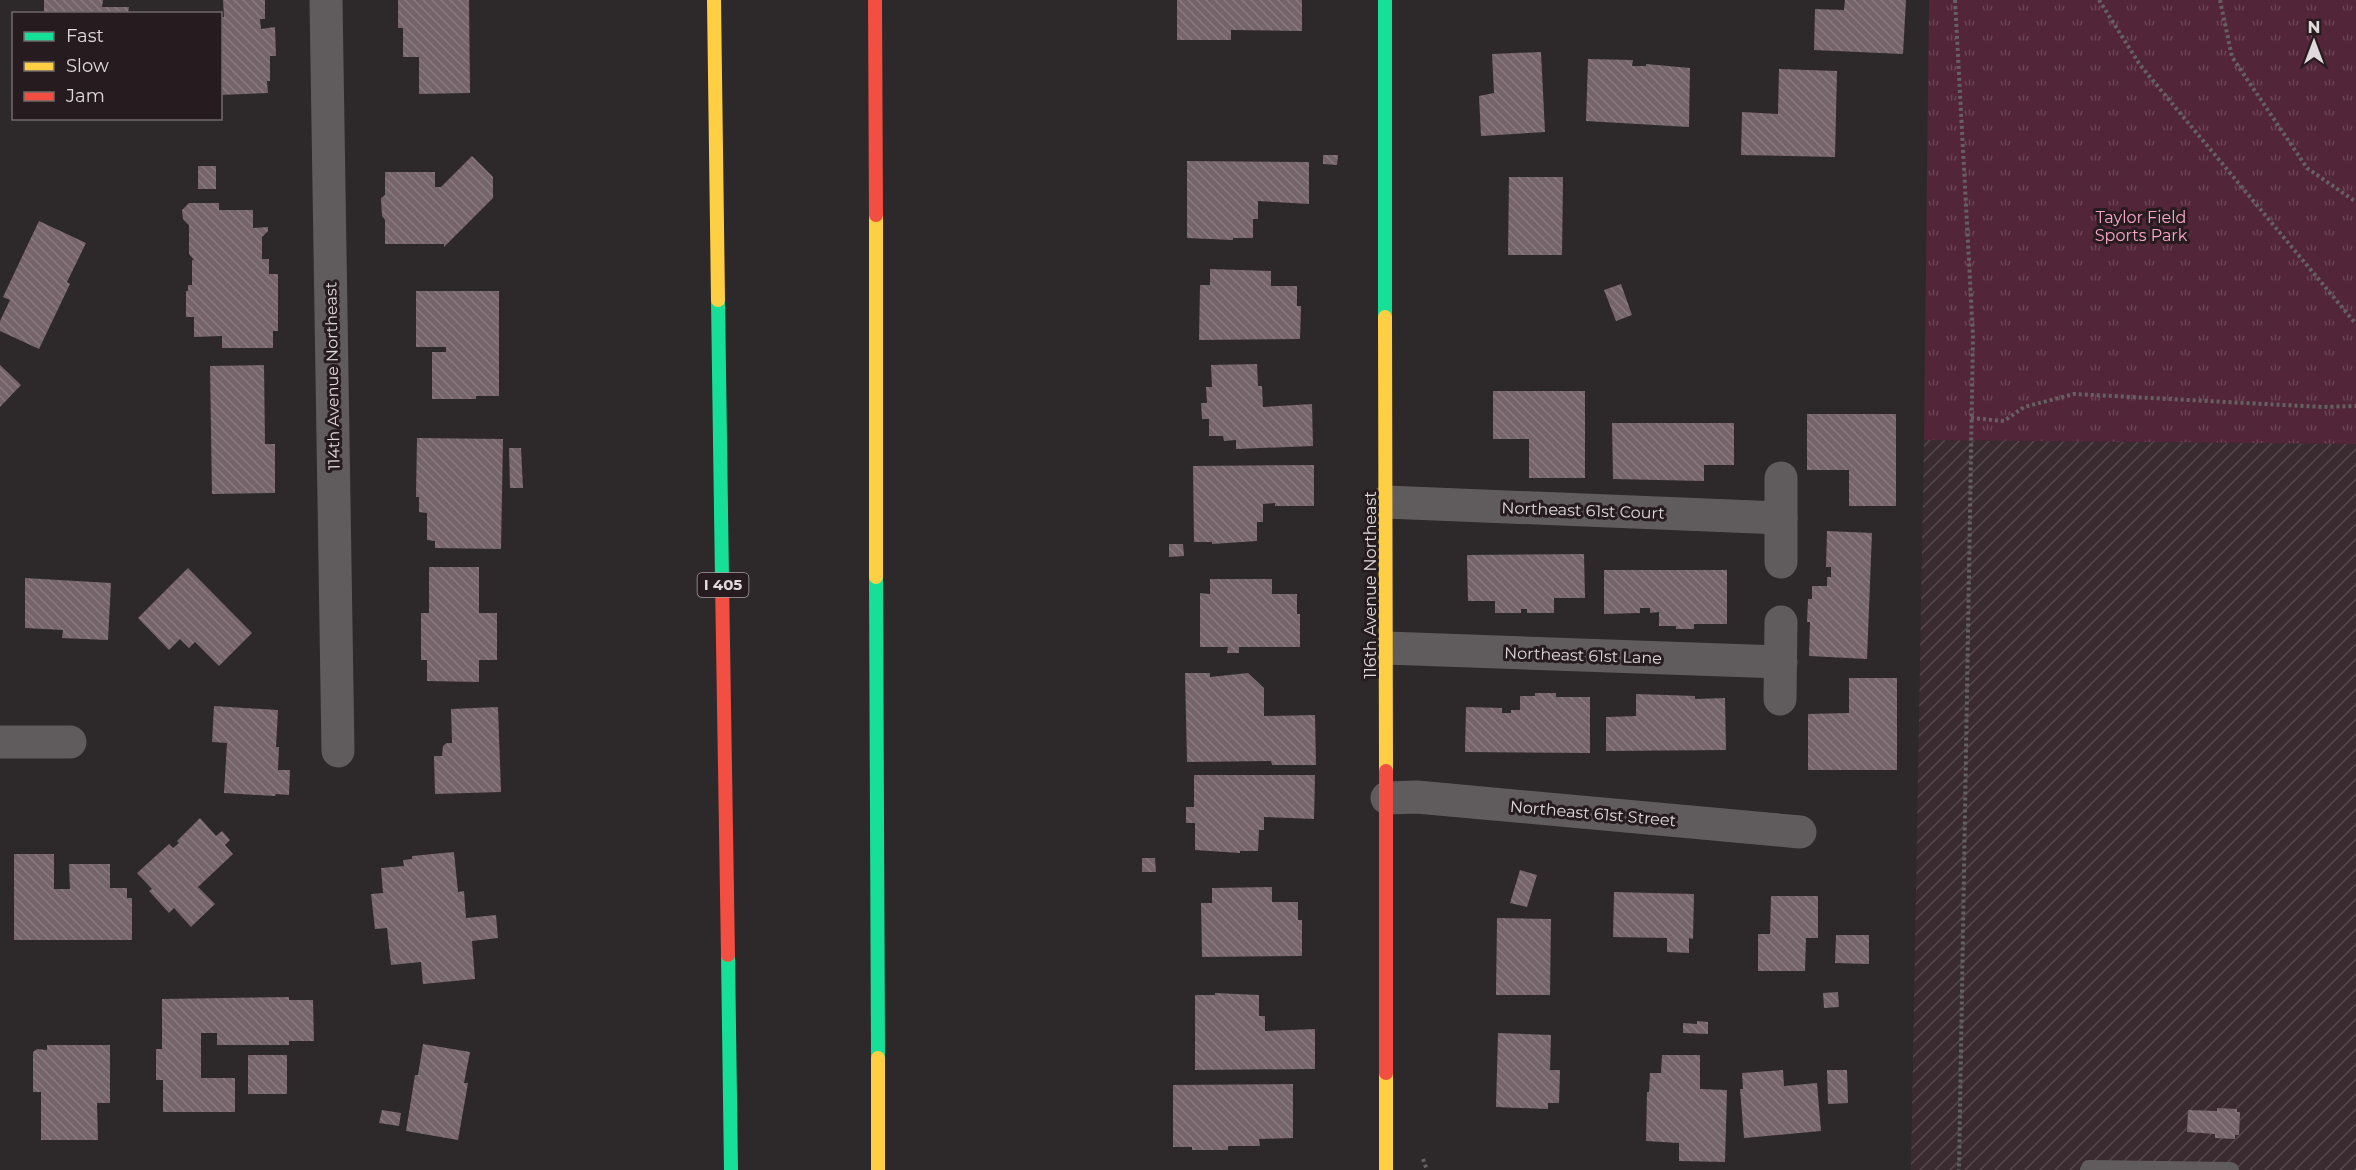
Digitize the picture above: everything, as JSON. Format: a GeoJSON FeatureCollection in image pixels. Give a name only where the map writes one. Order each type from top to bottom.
{"type":"FeatureCollection","features":[{"type":"Feature","properties":{"kind":"main road","name":"I 405"},"geometry":{"type":"LineString","coordinates":[[714,0],[731,1170]]}},
{"type":"Feature","properties":{"kind":"main road"},"geometry":{"type":"LineString","coordinates":[[874,0],[878,1170]]}},
{"type":"Feature","properties":{"kind":"main road","name":"116th Avenue Northeast"},"geometry":{"type":"LineString","coordinates":[[1385,0],[1386,1170]]}},
{"type":"Feature","properties":{"kind":"street","name":"114th Avenue Northeast"},"geometry":{"type":"LineString","coordinates":[[326,0],[338,751]]}},
{"type":"Feature","properties":{"kind":"street"},"geometry":{"type":"LineString","coordinates":[[1781,478],[1781,562]]}},
{"type":"Feature","properties":{"kind":"street","name":"Northeast 61st Court"},"geometry":{"type":"LineString","coordinates":[[1386,502],[1781,518]]}},
{"type":"Feature","properties":{"kind":"street"},"geometry":{"type":"LineString","coordinates":[[1780,699],[1781,621]]}},
{"type":"Feature","properties":{"kind":"street","name":"Northeast 61st Lane"},"geometry":{"type":"LineString","coordinates":[[1386,648],[1781,662]]}},
{"type":"Feature","properties":{"kind":"street"},"geometry":{"type":"LineString","coordinates":[[0,742],[70,742]]}},
{"type":"Feature","properties":{"kind":"street","name":"Northeast 61st Street"},"geometry":{"type":"LineString","coordinates":[[1387,798],[1417,797],[1800,832]]}},
{"type":"Feature","properties":{"kind":"lane"},"geometry":{"type":"LineString","coordinates":[[2088,1170],[2090,1168],[2231,1170]]}},
{"type":"Feature","properties":{"kind":"path"},"geometry":{"type":"LineString","coordinates":[[1955,0],[1972,336],[1959,1170]]}},
{"type":"Feature","properties":{"kind":"path"},"geometry":{"type":"LineString","coordinates":[[2099,0],[2140,65],[2356,324]]}},
{"type":"Feature","properties":{"kind":"path"},"geometry":{"type":"LineString","coordinates":[[2220,0],[2232,57],[2307,168],[2356,202]]}},
{"type":"Feature","properties":{"kind":"path"},"geometry":{"type":"LineString","coordinates":[[1971,418],[2004,421],[2024,407],[2074,394],[2323,407],[2356,406]]}},
{"type":"Feature","properties":{"kind":"shaded area"},"geometry":{"type":"Polygon","coordinates":[[[1924,440],[2356,444],[2356,1170],[1911,1170],[1924,440]]]}},
{"type":"Feature","properties":{"kind":"green space","name":"Taylor Field Sports Park"},"geometry":{"type":"Polygon","coordinates":[[[1929,0],[2356,0],[2356,444],[1924,440],[1929,0]]]}},
{"type":"Feature","properties":{"kind":"building"},"geometry":{"type":"Polygon","coordinates":[[[44,0],[103,0],[102,7],[129,7],[128,12],[44,12],[44,0]]]}},
{"type":"Feature","properties":{"kind":"building"},"geometry":{"type":"Polygon","coordinates":[[[223,0],[265,0],[265,19],[260,19],[261,29],[275,27],[276,56],[270,56],[268,93],[222,95],[222,17],[224,17],[223,0]]]}},
{"type":"Feature","properties":{"kind":"building"},"geometry":{"type":"Polygon","coordinates":[[[398,0],[469,0],[470,93],[419,94],[419,57],[403,57],[403,28],[398,28],[398,0]]]}},
{"type":"Feature","properties":{"kind":"building"},"geometry":{"type":"Polygon","coordinates":[[[1177,0],[1302,0],[1302,31],[1231,30],[1231,40],[1177,40],[1177,0]]]}},
{"type":"Feature","properties":{"kind":"building"},"geometry":{"type":"Polygon","coordinates":[[[1845,0],[1906,0],[1903,54],[1814,50],[1815,9],[1844,10],[1845,0]]]}},
{"type":"Feature","properties":{"kind":"building"},"geometry":{"type":"Polygon","coordinates":[[[1541,52],[1545,132],[1481,136],[1479,96],[1494,93],[1492,54],[1541,52]]]}},
{"type":"Feature","properties":{"kind":"building"},"geometry":{"type":"Polygon","coordinates":[[[1588,59],[1633,60],[1632,66],[1646,66],[1646,64],[1690,68],[1689,127],[1586,121],[1588,59]]]}},
{"type":"Feature","properties":{"kind":"building"},"geometry":{"type":"Polygon","coordinates":[[[1779,69],[1837,71],[1835,157],[1741,155],[1742,112],[1778,114],[1779,69]]]}},
{"type":"Feature","properties":{"kind":"building"},"geometry":{"type":"Polygon","coordinates":[[[1323,155],[1338,155],[1337,165],[1323,164],[1323,155]]]}},
{"type":"Feature","properties":{"kind":"building"},"geometry":{"type":"Polygon","coordinates":[[[472,156],[493,177],[493,198],[444,247],[444,244],[385,244],[385,220],[382,216],[381,198],[385,195],[385,172],[435,172],[435,187],[441,187],[472,156]]]}},
{"type":"Feature","properties":{"kind":"building"},"geometry":{"type":"Polygon","coordinates":[[[1187,161],[1309,162],[1309,204],[1258,201],[1258,219],[1253,219],[1253,238],[1233,238],[1233,240],[1187,238],[1187,161]]]}},
{"type":"Feature","properties":{"kind":"building"},"geometry":{"type":"Polygon","coordinates":[[[198,166],[216,166],[216,189],[198,189],[198,166]]]}},
{"type":"Feature","properties":{"kind":"building"},"geometry":{"type":"Polygon","coordinates":[[[1509,177],[1563,177],[1562,255],[1508,255],[1509,177]]]}},
{"type":"Feature","properties":{"kind":"building"},"geometry":{"type":"Polygon","coordinates":[[[189,203],[219,203],[219,210],[253,210],[253,228],[268,227],[268,231],[262,237],[262,259],[269,259],[269,274],[278,274],[278,331],[273,331],[273,348],[222,348],[222,336],[194,337],[194,317],[186,317],[186,291],[188,291],[188,285],[192,285],[192,260],[194,260],[189,254],[189,225],[183,219],[182,210],[189,203]]]}},
{"type":"Feature","properties":{"kind":"building"},"geometry":{"type":"Polygon","coordinates":[[[39,221],[86,243],[67,282],[70,284],[39,349],[0,331],[0,321],[10,300],[3,297],[39,221]]]}},
{"type":"Feature","properties":{"kind":"building"},"geometry":{"type":"Polygon","coordinates":[[[1210,269],[1271,271],[1271,286],[1297,286],[1297,306],[1301,306],[1300,339],[1199,340],[1200,285],[1210,285],[1210,269]]]}},
{"type":"Feature","properties":{"kind":"building"},"geometry":{"type":"Polygon","coordinates":[[[1621,284],[1632,315],[1616,321],[1604,290],[1621,284]]]}},
{"type":"Feature","properties":{"kind":"building"},"geometry":{"type":"Polygon","coordinates":[[[416,291],[499,291],[499,396],[476,396],[476,399],[432,399],[432,352],[446,352],[446,347],[416,347],[416,291]]]}},
{"type":"Feature","properties":{"kind":"building"},"geometry":{"type":"Polygon","coordinates":[[[1257,364],[1258,386],[1262,386],[1263,407],[1312,404],[1313,446],[1236,449],[1236,440],[1224,441],[1223,436],[1209,436],[1209,419],[1202,419],[1201,403],[1207,403],[1206,387],[1212,387],[1211,365],[1257,364]]]}},
{"type":"Feature","properties":{"kind":"building"},"geometry":{"type":"Polygon","coordinates":[[[0,365],[21,385],[0,407],[0,365]]]}},
{"type":"Feature","properties":{"kind":"building"},"geometry":{"type":"Polygon","coordinates":[[[264,365],[265,444],[275,444],[275,493],[212,494],[210,366],[264,365]]]}},
{"type":"Feature","properties":{"kind":"building"},"geometry":{"type":"Polygon","coordinates":[[[1493,391],[1585,391],[1585,478],[1529,478],[1529,439],[1493,439],[1493,391]]]}},
{"type":"Feature","properties":{"kind":"building"},"geometry":{"type":"Polygon","coordinates":[[[1807,414],[1896,414],[1896,506],[1849,506],[1849,470],[1807,470],[1807,414]]]}},
{"type":"Feature","properties":{"kind":"building"},"geometry":{"type":"Polygon","coordinates":[[[1612,423],[1734,423],[1734,465],[1704,465],[1704,481],[1613,479],[1612,423]]]}},
{"type":"Feature","properties":{"kind":"building"},"geometry":{"type":"Polygon","coordinates":[[[417,438],[503,439],[501,549],[435,548],[435,541],[427,540],[427,513],[419,512],[419,497],[416,497],[417,438]]]}},
{"type":"Feature","properties":{"kind":"building"},"geometry":{"type":"Polygon","coordinates":[[[509,448],[521,448],[523,488],[510,488],[509,448]]]}},
{"type":"Feature","properties":{"kind":"building"},"geometry":{"type":"Polygon","coordinates":[[[1314,465],[1314,506],[1263,504],[1263,522],[1257,522],[1257,541],[1212,544],[1212,542],[1194,542],[1193,466],[1314,465]]]}},
{"type":"Feature","properties":{"kind":"building"},"geometry":{"type":"Polygon","coordinates":[[[1827,531],[1872,533],[1867,659],[1809,656],[1808,599],[1812,599],[1812,586],[1827,586],[1827,577],[1831,577],[1831,567],[1826,567],[1827,531]]]}},
{"type":"Feature","properties":{"kind":"building"},"geometry":{"type":"Polygon","coordinates":[[[1169,544],[1183,544],[1184,556],[1169,557],[1169,544]]]}},
{"type":"Feature","properties":{"kind":"building"},"geometry":{"type":"Polygon","coordinates":[[[1584,554],[1585,598],[1554,598],[1554,613],[1527,613],[1527,609],[1521,609],[1521,613],[1495,613],[1495,601],[1468,601],[1467,555],[1584,554]]]}},
{"type":"Feature","properties":{"kind":"building"},"geometry":{"type":"Polygon","coordinates":[[[429,567],[479,567],[479,613],[497,613],[497,660],[479,660],[479,682],[427,681],[427,660],[421,660],[421,613],[429,613],[429,567]]]}},
{"type":"Feature","properties":{"kind":"building"},"geometry":{"type":"Polygon","coordinates":[[[188,568],[252,633],[219,666],[195,642],[189,648],[180,639],[169,650],[138,618],[188,568]]]}},
{"type":"Feature","properties":{"kind":"building"},"geometry":{"type":"Polygon","coordinates":[[[1604,570],[1727,570],[1727,624],[1694,624],[1694,629],[1659,626],[1659,612],[1650,613],[1650,608],[1640,608],[1640,613],[1604,614],[1604,570]]]}},
{"type":"Feature","properties":{"kind":"building"},"geometry":{"type":"Polygon","coordinates":[[[25,578],[111,583],[108,640],[62,638],[63,630],[25,628],[25,578]]]}},
{"type":"Feature","properties":{"kind":"building"},"geometry":{"type":"Polygon","coordinates":[[[1210,579],[1272,579],[1272,594],[1297,594],[1297,614],[1300,614],[1300,647],[1239,647],[1239,653],[1227,653],[1228,647],[1200,647],[1200,593],[1210,594],[1210,579]]]}},
{"type":"Feature","properties":{"kind":"building"},"geometry":{"type":"Polygon","coordinates":[[[1185,673],[1210,673],[1210,677],[1248,673],[1264,688],[1264,716],[1315,715],[1316,765],[1272,765],[1271,761],[1187,762],[1185,673]]]}},
{"type":"Feature","properties":{"kind":"building"},"geometry":{"type":"Polygon","coordinates":[[[1849,678],[1897,678],[1897,770],[1808,770],[1808,714],[1849,713],[1849,678]]]}},
{"type":"Feature","properties":{"kind":"building"},"geometry":{"type":"Polygon","coordinates":[[[1535,693],[1556,693],[1556,697],[1590,697],[1590,753],[1465,752],[1466,707],[1502,708],[1502,713],[1511,713],[1511,710],[1520,710],[1520,696],[1535,696],[1535,693]]]}},
{"type":"Feature","properties":{"kind":"building"},"geometry":{"type":"Polygon","coordinates":[[[1636,694],[1695,696],[1695,699],[1725,698],[1726,750],[1606,751],[1606,717],[1636,716],[1636,694]]]}},
{"type":"Feature","properties":{"kind":"building"},"geometry":{"type":"Polygon","coordinates":[[[214,706],[278,710],[276,747],[279,747],[278,770],[290,770],[289,795],[224,793],[227,743],[212,742],[214,706]]]}},
{"type":"Feature","properties":{"kind":"building"},"geometry":{"type":"Polygon","coordinates":[[[498,707],[501,792],[435,794],[434,756],[442,756],[443,746],[452,743],[451,709],[498,707]]]}},
{"type":"Feature","properties":{"kind":"building"},"geometry":{"type":"Polygon","coordinates":[[[1194,775],[1315,775],[1314,819],[1264,817],[1264,830],[1259,830],[1258,851],[1240,851],[1240,853],[1195,850],[1195,823],[1186,823],[1186,807],[1194,807],[1194,775]]]}},
{"type":"Feature","properties":{"kind":"building"},"geometry":{"type":"Polygon","coordinates":[[[200,818],[216,836],[222,831],[230,840],[225,845],[233,854],[198,887],[215,904],[191,927],[174,908],[169,913],[149,891],[152,889],[137,873],[169,844],[173,848],[179,843],[177,841],[200,818]]]}},
{"type":"Feature","properties":{"kind":"building"},"geometry":{"type":"Polygon","coordinates":[[[454,852],[458,892],[464,891],[466,918],[496,915],[498,938],[472,941],[475,979],[423,984],[421,962],[391,965],[387,928],[375,929],[371,894],[383,893],[381,868],[404,866],[403,860],[412,859],[412,856],[454,852]]]}},
{"type":"Feature","properties":{"kind":"building"},"geometry":{"type":"Polygon","coordinates":[[[14,854],[54,854],[54,889],[70,889],[69,864],[110,864],[110,888],[127,888],[127,898],[132,898],[132,940],[14,940],[14,854]]]}},
{"type":"Feature","properties":{"kind":"building"},"geometry":{"type":"Polygon","coordinates":[[[1142,858],[1155,858],[1156,872],[1142,872],[1142,858]]]}},
{"type":"Feature","properties":{"kind":"building"},"geometry":{"type":"Polygon","coordinates":[[[1520,870],[1537,875],[1527,907],[1510,903],[1520,870]]]}},
{"type":"Feature","properties":{"kind":"building"},"geometry":{"type":"Polygon","coordinates":[[[1272,887],[1272,902],[1298,902],[1298,920],[1302,920],[1302,956],[1202,957],[1201,903],[1212,903],[1212,888],[1272,887]]]}},
{"type":"Feature","properties":{"kind":"building"},"geometry":{"type":"Polygon","coordinates":[[[1614,892],[1694,894],[1693,939],[1689,938],[1689,953],[1667,952],[1667,938],[1613,937],[1614,892]]]}},
{"type":"Feature","properties":{"kind":"building"},"geometry":{"type":"Polygon","coordinates":[[[1771,896],[1818,896],[1818,938],[1806,938],[1805,971],[1758,971],[1758,934],[1770,934],[1771,896]]]}},
{"type":"Feature","properties":{"kind":"building"},"geometry":{"type":"Polygon","coordinates":[[[1497,918],[1551,919],[1550,995],[1496,995],[1497,918]]]}},
{"type":"Feature","properties":{"kind":"building"},"geometry":{"type":"Polygon","coordinates":[[[1836,935],[1869,935],[1869,964],[1835,963],[1836,935]]]}},
{"type":"Feature","properties":{"kind":"building"},"geometry":{"type":"Polygon","coordinates":[[[1838,992],[1839,1007],[1824,1008],[1823,993],[1838,992]]]}},
{"type":"Feature","properties":{"kind":"building"},"geometry":{"type":"Polygon","coordinates":[[[1215,993],[1259,995],[1259,1016],[1265,1016],[1265,1031],[1315,1029],[1315,1069],[1195,1070],[1195,995],[1215,995],[1215,993]]]}},
{"type":"Feature","properties":{"kind":"building"},"geometry":{"type":"Polygon","coordinates":[[[289,997],[289,1000],[313,1000],[314,1041],[289,1041],[289,1045],[217,1045],[217,1033],[201,1033],[201,1078],[235,1078],[235,1112],[163,1112],[163,1080],[156,1080],[156,1049],[162,1049],[162,999],[289,997]]]}},
{"type":"Feature","properties":{"kind":"building"},"geometry":{"type":"Polygon","coordinates":[[[1697,1021],[1708,1022],[1708,1034],[1683,1033],[1683,1023],[1697,1024],[1697,1021]]]}},
{"type":"Feature","properties":{"kind":"building"},"geometry":{"type":"Polygon","coordinates":[[[1498,1033],[1551,1035],[1550,1070],[1560,1070],[1559,1103],[1548,1103],[1548,1109],[1496,1107],[1498,1033]]]}},
{"type":"Feature","properties":{"kind":"building"},"geometry":{"type":"Polygon","coordinates":[[[423,1044],[470,1052],[464,1083],[468,1083],[458,1140],[406,1131],[415,1075],[418,1075],[423,1044]]]}},
{"type":"Feature","properties":{"kind":"building"},"geometry":{"type":"Polygon","coordinates":[[[47,1045],[110,1045],[110,1103],[97,1103],[98,1140],[41,1140],[41,1092],[33,1092],[33,1052],[37,1049],[47,1050],[47,1045]]]}},
{"type":"Feature","properties":{"kind":"building"},"geometry":{"type":"Polygon","coordinates":[[[248,1055],[287,1055],[287,1094],[248,1094],[248,1055]]]}},
{"type":"Feature","properties":{"kind":"building"},"geometry":{"type":"Polygon","coordinates":[[[1662,1055],[1700,1055],[1700,1089],[1727,1090],[1725,1162],[1679,1161],[1679,1143],[1646,1141],[1647,1092],[1649,1092],[1650,1073],[1661,1073],[1662,1055]]]}},
{"type":"Feature","properties":{"kind":"building"},"geometry":{"type":"Polygon","coordinates":[[[1783,1070],[1784,1086],[1817,1083],[1821,1131],[1744,1138],[1740,1089],[1743,1089],[1742,1073],[1783,1070]]]}},
{"type":"Feature","properties":{"kind":"building"},"geometry":{"type":"Polygon","coordinates":[[[1827,1070],[1847,1070],[1848,1103],[1828,1104],[1827,1070]]]}},
{"type":"Feature","properties":{"kind":"building"},"geometry":{"type":"Polygon","coordinates":[[[1293,1084],[1293,1138],[1259,1139],[1260,1146],[1228,1146],[1228,1150],[1192,1150],[1192,1147],[1173,1147],[1173,1085],[1293,1084]]]}},
{"type":"Feature","properties":{"kind":"building"},"geometry":{"type":"Polygon","coordinates":[[[2217,1108],[2237,1109],[2237,1112],[2240,1112],[2239,1135],[2235,1135],[2235,1139],[2215,1138],[2215,1134],[2187,1132],[2188,1110],[2217,1111],[2217,1108]]]}},
{"type":"Feature","properties":{"kind":"building"},"geometry":{"type":"Polygon","coordinates":[[[382,1110],[401,1113],[399,1126],[379,1123],[382,1110]]]}},
{"type":"Feature","properties":{"kind":"traffic: fast"},"geometry":{"type":"LineString","coordinates":[[1385,0],[1385,317]]}},
{"type":"Feature","properties":{"kind":"traffic: fast"},"geometry":{"type":"LineString","coordinates":[[718,300],[722,580]]}},
{"type":"Feature","properties":{"kind":"traffic: fast"},"geometry":{"type":"LineString","coordinates":[[876,577],[878,1058]]}},
{"type":"Feature","properties":{"kind":"traffic: fast"},"geometry":{"type":"LineString","coordinates":[[728,955],[731,1170]]}},
{"type":"Feature","properties":{"kind":"traffic: slow"},"geometry":{"type":"LineString","coordinates":[[714,0],[718,300]]}},
{"type":"Feature","properties":{"kind":"traffic: slow"},"geometry":{"type":"LineString","coordinates":[[876,215],[876,577]]}},
{"type":"Feature","properties":{"kind":"traffic: slow"},"geometry":{"type":"LineString","coordinates":[[1385,317],[1386,771]]}},
{"type":"Feature","properties":{"kind":"traffic: slow"},"geometry":{"type":"LineString","coordinates":[[878,1058],[878,1170]]}},
{"type":"Feature","properties":{"kind":"traffic: slow"},"geometry":{"type":"LineString","coordinates":[[1386,1073],[1386,1170]]}},
{"type":"Feature","properties":{"kind":"traffic: jam"},"geometry":{"type":"LineString","coordinates":[[875,0],[876,215]]}},
{"type":"Feature","properties":{"kind":"traffic: jam"},"geometry":{"type":"LineString","coordinates":[[722,580],[728,955]]}},
{"type":"Feature","properties":{"kind":"traffic: jam"},"geometry":{"type":"LineString","coordinates":[[1386,771],[1386,1073]]}}]}
